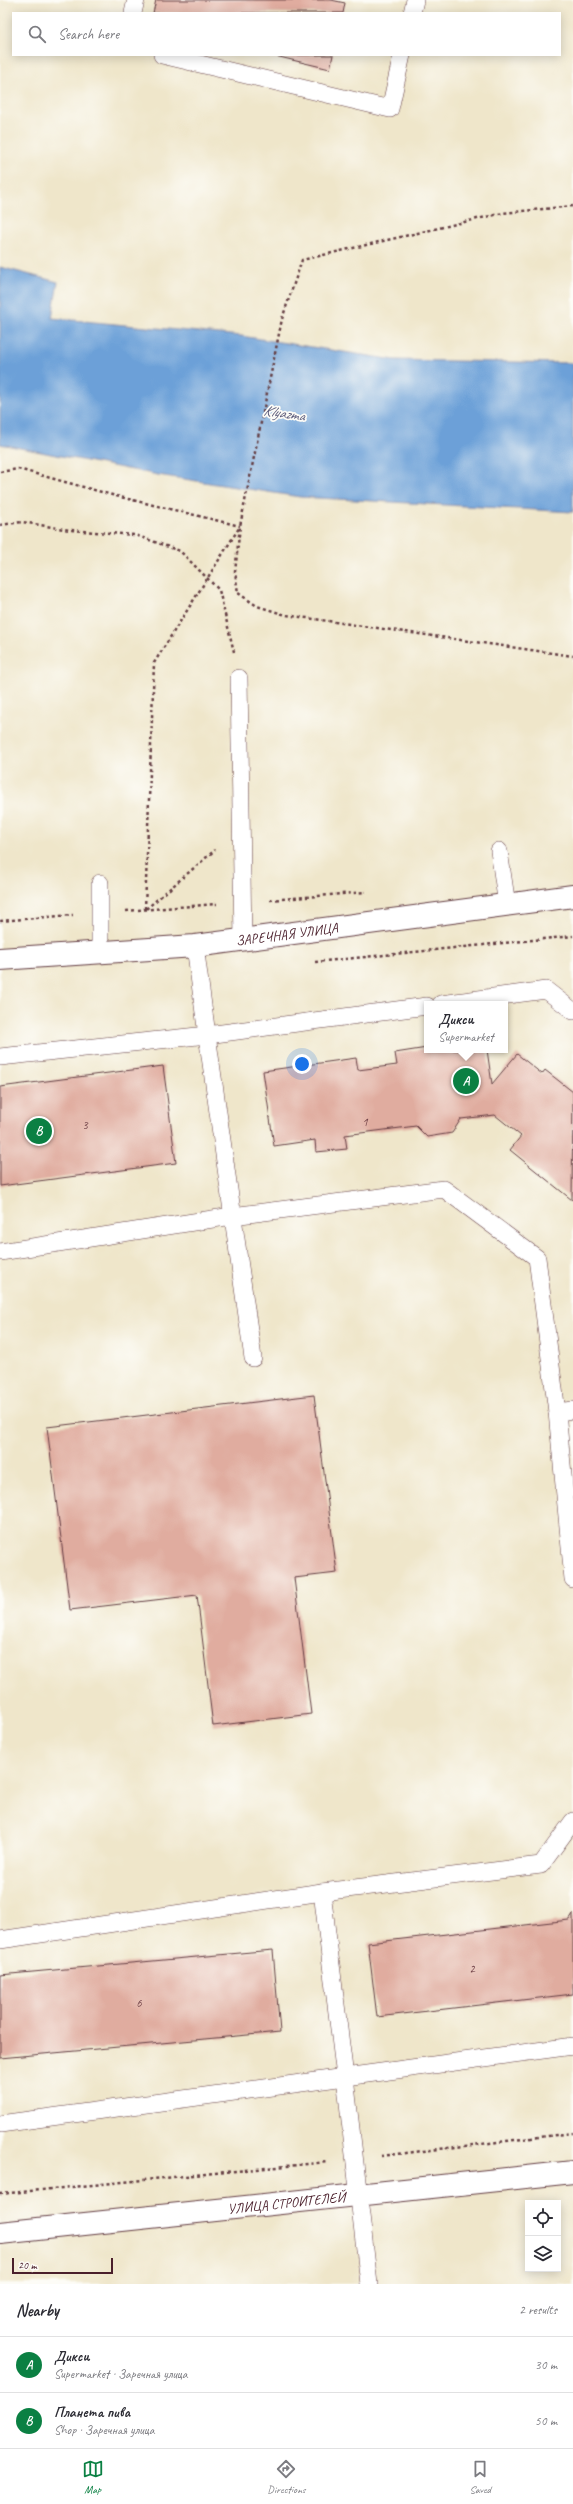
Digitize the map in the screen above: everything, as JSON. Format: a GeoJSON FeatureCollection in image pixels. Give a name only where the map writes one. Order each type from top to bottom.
{"type":"FeatureCollection","features":[{"type":"Feature","properties":{"kind":"street","name":"ЗАРЕЧНАЯ УЛИЦА"},"geometry":{"type":"LineString","coordinates":[[0,959],[100,953],[243,941],[573,896]]}},
{"type":"Feature","properties":{"kind":"street","name":"УЛИЦА СТРОИТЕЛЕЙ"},"geometry":{"type":"LineString","coordinates":[[0,2233],[573,2172]]}},
{"type":"Feature","properties":{"kind":"lane"},"geometry":{"type":"LineString","coordinates":[[133,12],[136,0]]}},
{"type":"Feature","properties":{"kind":"lane"},"geometry":{"type":"LineString","coordinates":[[412,12],[415,0]]}},
{"type":"Feature","properties":{"kind":"lane"},"geometry":{"type":"LineString","coordinates":[[166,56],[390,108],[402,56]]}},
{"type":"Feature","properties":{"kind":"lane"},"geometry":{"type":"LineString","coordinates":[[239,678],[243,941]]}},
{"type":"Feature","properties":{"kind":"lane"},"geometry":{"type":"LineString","coordinates":[[499,851],[508,905]]}},
{"type":"Feature","properties":{"kind":"lane"},"geometry":{"type":"LineString","coordinates":[[100,883],[100,953]]}},
{"type":"Feature","properties":{"kind":"lane"},"geometry":{"type":"LineString","coordinates":[[194,946],[253,1358]]}},
{"type":"Feature","properties":{"kind":"lane"},"geometry":{"type":"LineString","coordinates":[[464,1001],[546,990],[573,1011]]}},
{"type":"Feature","properties":{"kind":"lane"},"geometry":{"type":"LineString","coordinates":[[0,1056],[206,1035],[424,1006]]}},
{"type":"Feature","properties":{"kind":"lane"},"geometry":{"type":"LineString","coordinates":[[0,1252],[232,1216],[444,1189],[537,1258],[565,1411],[573,1579]]}},
{"type":"Feature","properties":{"kind":"lane"},"geometry":{"type":"LineString","coordinates":[[0,1936],[0,1940],[322,1892],[541,1865],[573,1821]]}},
{"type":"Feature","properties":{"kind":"lane"},"geometry":{"type":"LineString","coordinates":[[322,1892],[369,2284]]}},
{"type":"Feature","properties":{"kind":"lane"},"geometry":{"type":"LineString","coordinates":[[0,2124],[573,2046]]}},
{"type":"Feature","properties":{"kind":"path"},"geometry":{"type":"LineString","coordinates":[[573,206],[503,213],[302,260],[282,318],[240,526],[235,572],[238,593],[258,606],[286,615],[573,656]]}},
{"type":"Feature","properties":{"kind":"path"},"geometry":{"type":"LineString","coordinates":[[0,472],[18,469],[116,496],[240,526]]}},
{"type":"Feature","properties":{"kind":"path"},"geometry":{"type":"LineString","coordinates":[[0,525],[22,522],[70,530],[135,535],[180,552],[208,577],[219,590],[230,628],[239,678]]}},
{"type":"Feature","properties":{"kind":"path"},"geometry":{"type":"LineString","coordinates":[[146,909],[154,663],[240,526]]}},
{"type":"Feature","properties":{"kind":"path"},"geometry":{"type":"LineString","coordinates":[[146,909],[241,827]]}},
{"type":"Feature","properties":{"kind":"path"},"geometry":{"type":"LineString","coordinates":[[146,909],[369,892]]}},
{"type":"Feature","properties":{"kind":"path"},"geometry":{"type":"LineString","coordinates":[[0,2194],[354,2160],[573,2133]]}},
{"type":"Feature","properties":{"kind":"water","name":"Klyazma"},"geometry":{"type":"Polygon","coordinates":[[[0,267],[58,282],[52,318],[241,336],[395,360],[573,363],[573,512],[300,497],[158,475],[0,444],[0,267]]]}},
{"type":"Feature","properties":{"kind":"building"},"geometry":{"type":"Polygon","coordinates":[[[156,0],[331,0],[345,3],[343,12],[153,12],[156,0]]]}},
{"type":"Feature","properties":{"kind":"building"},"geometry":{"type":"Polygon","coordinates":[[[275,56],[333,56],[330,69],[275,56]]]}},
{"type":"Feature","properties":{"kind":"building"},"geometry":{"type":"Polygon","coordinates":[[[424,1048],[424,1053],[487,1053],[492,1084],[517,1054],[542,1074],[545,1070],[573,1092],[572,1200],[510,1150],[521,1136],[495,1115],[461,1119],[452,1133],[427,1137],[416,1126],[345,1135],[347,1149],[316,1152],[315,1140],[274,1146],[263,1071],[356,1058],[358,1070],[397,1065],[395,1053],[424,1048]]]}},
{"type":"Feature","properties":{"kind":"building"},"geometry":{"type":"Polygon","coordinates":[[[163,1066],[176,1163],[0,1186],[0,1087],[163,1066]]]}},
{"type":"Feature","properties":{"kind":"building"},"geometry":{"type":"Polygon","coordinates":[[[314,1395],[337,1573],[294,1578],[311,1714],[213,1726],[197,1595],[70,1610],[47,1427],[314,1395]]]}},
{"type":"Feature","properties":{"kind":"building"},"geometry":{"type":"Polygon","coordinates":[[[573,1914],[573,1994],[377,2017],[368,1943],[569,1920],[573,1914]]]}},
{"type":"Feature","properties":{"kind":"building"},"geometry":{"type":"Polygon","coordinates":[[[273,1950],[280,2032],[0,2058],[0,1975],[273,1950]]]}},
{"type":"Feature","properties":{"kind":"place","name":"Дикси"},"geometry":{"type":"Point","coordinates":[466,1081]}},
{"type":"Feature","properties":{"kind":"place","name":"Планета пива"},"geometry":{"type":"Point","coordinates":[39,1131]}}]}
